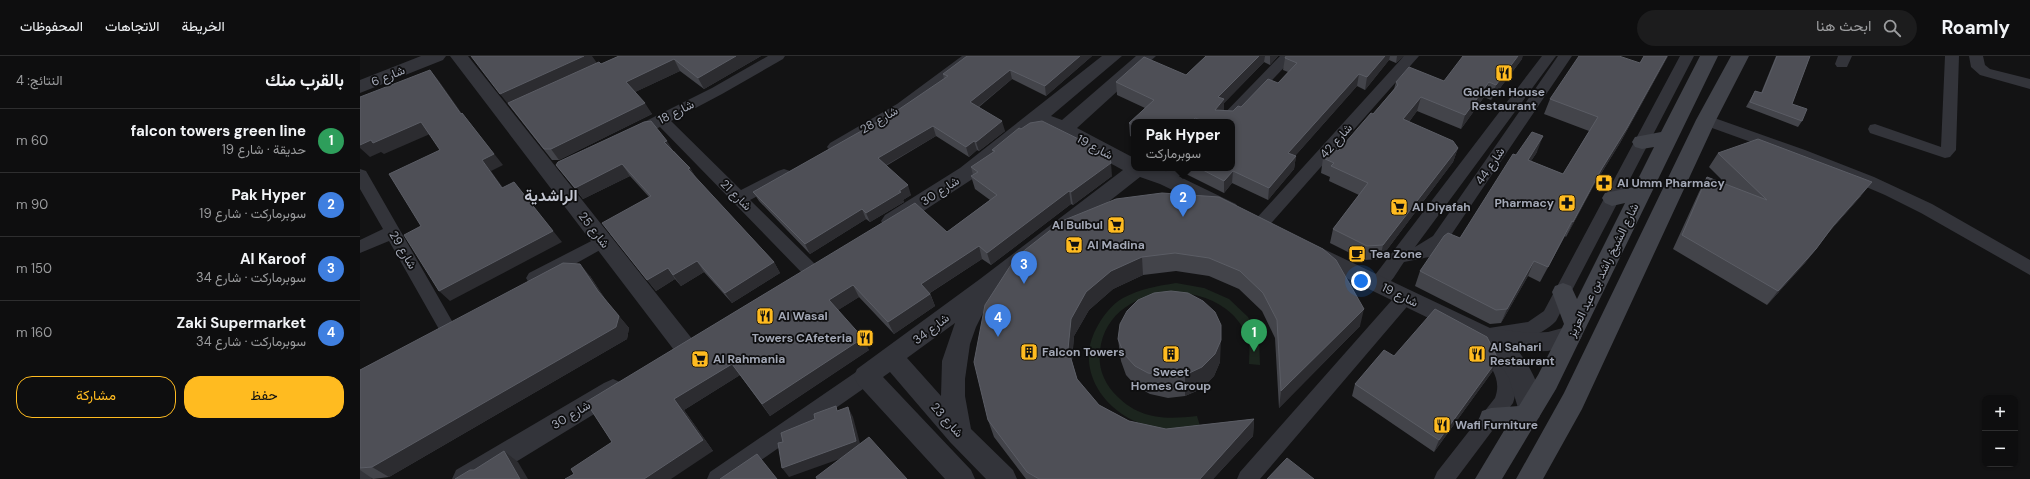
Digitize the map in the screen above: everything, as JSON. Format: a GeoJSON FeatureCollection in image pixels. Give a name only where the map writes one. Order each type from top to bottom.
{"type":"FeatureCollection","features":[{"type":"Feature","properties":{"kind":"main road","name":"شارع الشيخ راشد بن عبد العزيز"},"geometry":{"type":"LineString","coordinates":[[1488,479],[1529,413],[1573,331],[1709,56]]}},
{"type":"Feature","properties":{"kind":"main road"},"geometry":{"type":"LineString","coordinates":[[1529,479],[1573,401],[1706,120],[1740,56]]}},
{"type":"Feature","properties":{"kind":"main road"},"geometry":{"type":"LineString","coordinates":[[1642,142],[1669,138]]}},
{"type":"Feature","properties":{"kind":"main road"},"geometry":{"type":"LineString","coordinates":[[1612,198],[1641,193]]}},
{"type":"Feature","properties":{"kind":"main road"},"geometry":{"type":"LineString","coordinates":[[1563,292],[1573,331]]}},
{"type":"Feature","properties":{"kind":"main road"},"geometry":{"type":"LineString","coordinates":[[1491,419],[1529,413]]}},
{"type":"Feature","properties":{"kind":"street","name":"شارع 6"},"geometry":{"type":"LineString","coordinates":[[360,87],[415,62],[437,56]]}},
{"type":"Feature","properties":{"kind":"street","name":"شارع 25"},"geometry":{"type":"LineString","coordinates":[[459,56],[510,110],[557,170],[603,241],[685,347]]}},
{"type":"Feature","properties":{"kind":"street","name":"شارع 18"},"geometry":{"type":"LineString","coordinates":[[617,141],[662,120],[778,56]]}},
{"type":"Feature","properties":{"kind":"street"},"geometry":{"type":"LineString","coordinates":[[1056,121],[1114,56]]}},
{"type":"Feature","properties":{"kind":"street"},"geometry":{"type":"LineString","coordinates":[[1056,121],[1147,56]]}},
{"type":"Feature","properties":{"kind":"street"},"geometry":{"type":"LineString","coordinates":[[1226,119],[1288,56]]}},
{"type":"Feature","properties":{"kind":"street","name":"شارع 42"},"geometry":{"type":"LineString","coordinates":[[1260,225],[1412,56]]}},
{"type":"Feature","properties":{"kind":"street","name":"شارع 44"},"geometry":{"type":"LineString","coordinates":[[1378,284],[1549,56]]}},
{"type":"Feature","properties":{"kind":"street","name":"شارع 44"},"geometry":{"type":"LineString","coordinates":[[1400,256],[1423,252],[1439,240],[1565,56]]}},
{"type":"Feature","properties":{"kind":"street"},"geometry":{"type":"LineString","coordinates":[[1444,479],[1507,396],[1507,380],[1501,365],[1484,336],[1523,331],[1539,326],[1550,316],[1687,56]]}},
{"type":"Feature","properties":{"kind":"street"},"geometry":{"type":"LineString","coordinates":[[1875,129],[1945,153],[1948,150],[1952,56]]}},
{"type":"Feature","properties":{"kind":"street"},"geometry":{"type":"LineString","coordinates":[[1976,56],[1978,66],[1985,72],[2030,84]]}},
{"type":"Feature","properties":{"kind":"street","name":"شارع 28"},"geometry":{"type":"LineString","coordinates":[[820,155],[902,107],[963,57]]}},
{"type":"Feature","properties":{"kind":"street","name":"شارع 21"},"geometry":{"type":"LineString","coordinates":[[662,120],[811,270]]}},
{"type":"Feature","properties":{"kind":"street"},"geometry":{"type":"LineString","coordinates":[[1706,120],[1851,174],[1892,191],[1934,213],[2030,268]]}},
{"type":"Feature","properties":{"kind":"street","name":"شارع 30"},"geometry":{"type":"LineString","coordinates":[[872,234],[951,185],[1025,127],[1056,121]]}},
{"type":"Feature","properties":{"kind":"street","name":"شارع 19"},"geometry":{"type":"LineString","coordinates":[[1056,121],[1131,165]]}},
{"type":"Feature","properties":{"kind":"street"},"geometry":{"type":"LineString","coordinates":[[740,198],[795,169]]}},
{"type":"Feature","properties":{"kind":"street","name":"شارع 34"},"geometry":{"type":"LineString","coordinates":[[717,479],[892,358],[988,285],[1132,171]]}},
{"type":"Feature","properties":{"kind":"street","name":"شارع 19"},"geometry":{"type":"LineString","coordinates":[[1158,171],[1172,173],[1228,208],[1260,225],[1484,336],[1520,344],[1534,344],[1547,343],[1573,331]]}},
{"type":"Feature","properties":{"kind":"street","name":"شارع 29"},"geometry":{"type":"LineString","coordinates":[[360,175],[446,326]]}},
{"type":"Feature","properties":{"kind":"street"},"geometry":{"type":"LineString","coordinates":[[1172,202],[1228,208]]}},
{"type":"Feature","properties":{"kind":"street"},"geometry":{"type":"LineString","coordinates":[[1063,226],[1116,208]]}},
{"type":"Feature","properties":{"kind":"street"},"geometry":{"type":"LineString","coordinates":[[360,247],[392,232]]}},
{"type":"Feature","properties":{"kind":"street"},"geometry":{"type":"LineString","coordinates":[[521,285],[603,241]]}},
{"type":"Feature","properties":{"kind":"street"},"geometry":{"type":"LineString","coordinates":[[791,283],[831,258]]}},
{"type":"Feature","properties":{"kind":"street"},"geometry":{"type":"LineString","coordinates":[[959,434],[953,410],[953,365],[958,344],[966,323],[988,285]]}},
{"type":"Feature","properties":{"kind":"street"},"geometry":{"type":"LineString","coordinates":[[1247,479],[1405,297]]}},
{"type":"Feature","properties":{"kind":"street"},"geometry":{"type":"LineString","coordinates":[[665,359],[705,335]]}},
{"type":"Feature","properties":{"kind":"street","name":"شارع 19"},"geometry":{"type":"LineString","coordinates":[[1484,336],[1512,360],[1519,372],[1529,397],[1529,413]]}},
{"type":"Feature","properties":{"kind":"street","name":"شارع 23"},"geometry":{"type":"LineString","coordinates":[[892,358],[959,434],[1004,479]]}},
{"type":"Feature","properties":{"kind":"street"},"geometry":{"type":"LineString","coordinates":[[866,376],[960,478]]}},
{"type":"Feature","properties":{"kind":"street","name":"شارع 30"},"geometry":{"type":"LineString","coordinates":[[465,479],[632,379]]}},
{"type":"Feature","properties":{"kind":"street"},"geometry":{"type":"LineString","coordinates":[[360,474],[362,479]]}},
{"type":"Feature","properties":{"kind":"shaded area"},"geometry":{"type":"Polygon","coordinates":[[[1176,283],[1204,288],[1229,299],[1248,317],[1259,340],[1260,365],[1249,364],[1249,342],[1245,331],[1232,314],[1215,302],[1195,295],[1174,293],[1153,295],[1134,302],[1118,314],[1106,330],[1100,351],[1101,367],[1106,383],[1122,401],[1131,408],[1151,416],[1173,418],[1197,416],[1200,426],[1167,429],[1140,423],[1124,415],[1113,406],[1103,396],[1096,384],[1091,371],[1089,357],[1091,343],[1096,329],[1104,316],[1115,304],[1123,298],[1136,292],[1176,283]]]}},
{"type":"Feature","properties":{"kind":"building"},"geometry":{"type":"Polygon","coordinates":[[[471,56],[584,56],[500,94],[471,56]]]}},
{"type":"Feature","properties":{"kind":"building"},"geometry":{"type":"Polygon","coordinates":[[[619,56],[736,56],[698,78],[674,59],[626,82],[645,103],[551,149],[544,149],[508,103],[599,62],[601,64],[619,56]]]}},
{"type":"Feature","properties":{"kind":"building"},"geometry":{"type":"Polygon","coordinates":[[[967,56],[1080,56],[1045,86],[1010,70],[970,102],[1002,121],[976,142],[974,141],[966,147],[933,126],[878,158],[908,185],[899,191],[901,192],[866,213],[862,209],[805,244],[753,192],[895,112],[948,76],[943,74],[967,56]]]}},
{"type":"Feature","properties":{"kind":"building"},"geometry":{"type":"Polygon","coordinates":[[[1206,56],[1259,56],[1218,97],[1224,99],[1215,110],[1233,111],[1238,106],[1241,107],[1268,79],[1278,83],[1297,63],[1285,58],[1286,56],[1385,56],[1367,77],[1359,74],[1288,153],[1296,156],[1269,188],[1233,171],[1235,171],[1235,119],[1133,119],[1154,100],[1116,82],[1144,57],[1186,75],[1206,56]]]}},
{"type":"Feature","properties":{"kind":"building"},"geometry":{"type":"Polygon","coordinates":[[[1463,56],[1518,56],[1496,85],[1489,82],[1465,115],[1421,97],[1403,119],[1453,141],[1458,148],[1383,245],[1367,246],[1333,229],[1368,183],[1331,166],[1334,163],[1323,158],[1332,148],[1338,151],[1371,113],[1373,114],[1398,85],[1396,82],[1409,67],[1444,81],[1463,56]]]}},
{"type":"Feature","properties":{"kind":"building"},"geometry":{"type":"Polygon","coordinates":[[[1579,56],[1619,56],[1640,63],[1644,56],[1667,56],[1627,128],[1601,170],[1573,222],[1572,221],[1548,267],[1534,261],[1507,309],[1496,310],[1420,271],[1444,236],[1448,233],[1460,238],[1513,154],[1516,155],[1532,132],[1543,136],[1528,160],[1563,174],[1598,117],[1550,99],[1579,56]]]}},
{"type":"Feature","properties":{"kind":"building"},"geometry":{"type":"Polygon","coordinates":[[[1777,56],[1810,56],[1792,104],[1807,109],[1802,121],[1750,102],[1755,91],[1762,93],[1777,56]]]}},
{"type":"Feature","properties":{"kind":"building"},"geometry":{"type":"Polygon","coordinates":[[[430,70],[461,114],[462,113],[494,154],[482,160],[502,188],[514,182],[553,231],[439,291],[404,235],[421,226],[389,174],[440,150],[421,122],[373,143],[371,140],[360,145],[360,97],[430,70]]]}},
{"type":"Feature","properties":{"kind":"building"},"geometry":{"type":"Polygon","coordinates":[[[651,121],[667,141],[664,142],[690,168],[688,169],[774,262],[725,293],[697,261],[673,275],[668,268],[647,280],[602,223],[651,196],[622,164],[575,188],[556,165],[558,162],[644,122],[651,121]]]}},
{"type":"Feature","properties":{"kind":"building"},"geometry":{"type":"Polygon","coordinates":[[[1042,121],[1109,154],[1111,163],[1071,192],[1069,191],[987,253],[979,246],[921,284],[930,294],[888,322],[853,285],[829,300],[863,338],[762,404],[732,364],[674,399],[703,440],[644,479],[565,479],[574,474],[571,469],[612,442],[586,402],[915,203],[947,232],[997,195],[971,176],[978,172],[971,167],[995,151],[992,150],[1019,128],[1021,129],[1030,123],[1042,121]]]}},
{"type":"Feature","properties":{"kind":"building"},"geometry":{"type":"Polygon","coordinates":[[[1758,139],[1872,182],[1833,226],[1816,249],[1778,291],[1682,235],[1707,177],[1767,200],[1718,153],[1758,139]]]}},
{"type":"Feature","properties":{"kind":"building"},"geometry":{"type":"Polygon","coordinates":[[[1205,171],[1233,171],[1224,181],[1205,171]]]}},
{"type":"Feature","properties":{"kind":"building","name":"Falcon Towers"},"geometry":{"type":"Polygon","coordinates":[[[1162,193],[1219,197],[1323,249],[1336,260],[1364,309],[1281,391],[1277,320],[1263,293],[1240,271],[1209,258],[1175,253],[1142,257],[1111,271],[1086,292],[1071,319],[1068,349],[1077,379],[1099,405],[1129,421],[1166,429],[1254,419],[1200,479],[1039,479],[1027,472],[988,420],[974,362],[985,305],[1016,257],[1062,221],[1116,199],[1162,193]]]}},
{"type":"Feature","properties":{"kind":"building"},"geometry":{"type":"Polygon","coordinates":[[[563,263],[580,264],[598,291],[619,316],[616,327],[372,467],[360,468],[360,370],[563,263]]]}},
{"type":"Feature","properties":{"kind":"building"},"geometry":{"type":"Polygon","coordinates":[[[1171,291],[1188,293],[1203,301],[1215,312],[1221,325],[1221,340],[1215,354],[1202,367],[1185,375],[1167,376],[1148,373],[1135,366],[1124,354],[1118,339],[1120,324],[1127,311],[1138,300],[1154,293],[1171,291]]]}},
{"type":"Feature","properties":{"kind":"building"},"geometry":{"type":"Polygon","coordinates":[[[1435,309],[1487,337],[1498,359],[1439,440],[1355,384],[1384,350],[1394,356],[1435,309]]]}},
{"type":"Feature","properties":{"kind":"building"},"geometry":{"type":"Polygon","coordinates":[[[836,406],[837,411],[848,407],[856,441],[782,468],[778,443],[783,442],[781,433],[815,419],[814,414],[836,406]]]}},
{"type":"Feature","properties":{"kind":"building"},"geometry":{"type":"Polygon","coordinates":[[[869,437],[907,479],[817,479],[816,477],[869,437]]]}},
{"type":"Feature","properties":{"kind":"building"},"geometry":{"type":"Polygon","coordinates":[[[504,451],[520,479],[455,479],[470,470],[474,470],[504,451]]]}},
{"type":"Feature","properties":{"kind":"building"},"geometry":{"type":"Polygon","coordinates":[[[757,454],[777,479],[720,479],[757,454]]]}},
{"type":"Feature","properties":{"kind":"building"},"geometry":{"type":"Polygon","coordinates":[[[1287,458],[1314,479],[1267,479],[1287,458]]]}},
{"type":"Feature","properties":{"kind":"place","name":"Golden House Restaurant"},"geometry":{"type":"Point","coordinates":[1504,73]}},
{"type":"Feature","properties":{"kind":"place","name":"Al Umm Pharmacy"},"geometry":{"type":"Point","coordinates":[1604,183]}},
{"type":"Feature","properties":{"kind":"place","name":"Pharmacy"},"geometry":{"type":"Point","coordinates":[1567,203]}},
{"type":"Feature","properties":{"kind":"place","name":"Al Diyafah"},"geometry":{"type":"Point","coordinates":[1399,207]}},
{"type":"Feature","properties":{"kind":"place","name":"Pak Hyper"},"geometry":{"type":"Point","coordinates":[1183,217]}},
{"type":"Feature","properties":{"kind":"place","name":"Al Bulbul"},"geometry":{"type":"Point","coordinates":[1116,225]}},
{"type":"Feature","properties":{"kind":"place","name":"Al Madina"},"geometry":{"type":"Point","coordinates":[1074,245]}},
{"type":"Feature","properties":{"kind":"place","name":"Tea Zone"},"geometry":{"type":"Point","coordinates":[1357,254]}},
{"type":"Feature","properties":{"kind":"place","name":"Al Karoof"},"geometry":{"type":"Point","coordinates":[1024,284]}},
{"type":"Feature","properties":{"kind":"place","name":"Al Wasal"},"geometry":{"type":"Point","coordinates":[765,316]}},
{"type":"Feature","properties":{"kind":"place","name":"Zaki Supermarket"},"geometry":{"type":"Point","coordinates":[998,337]}},
{"type":"Feature","properties":{"kind":"place","name":"Towers CAfeteria"},"geometry":{"type":"Point","coordinates":[865,338]}},
{"type":"Feature","properties":{"kind":"place","name":"Falcon Towers"},"geometry":{"type":"Point","coordinates":[1029,352]}},
{"type":"Feature","properties":{"kind":"place","name":"falcon towers green line"},"geometry":{"type":"Point","coordinates":[1254,352]}},
{"type":"Feature","properties":{"kind":"place","name":"Sweet Homes Group"},"geometry":{"type":"Point","coordinates":[1171,354]}},
{"type":"Feature","properties":{"kind":"place","name":"Al Sahari Restaurant"},"geometry":{"type":"Point","coordinates":[1477,354]}},
{"type":"Feature","properties":{"kind":"place","name":"Al Rahmania"},"geometry":{"type":"Point","coordinates":[700,359]}},
{"type":"Feature","properties":{"kind":"place","name":"Wafi Furniture"},"geometry":{"type":"Point","coordinates":[1442,425]}},
{"type":"Feature","properties":{"kind":"district","name":"الراشدية"},"geometry":{"type":"Point","coordinates":[551,195]}}]}
